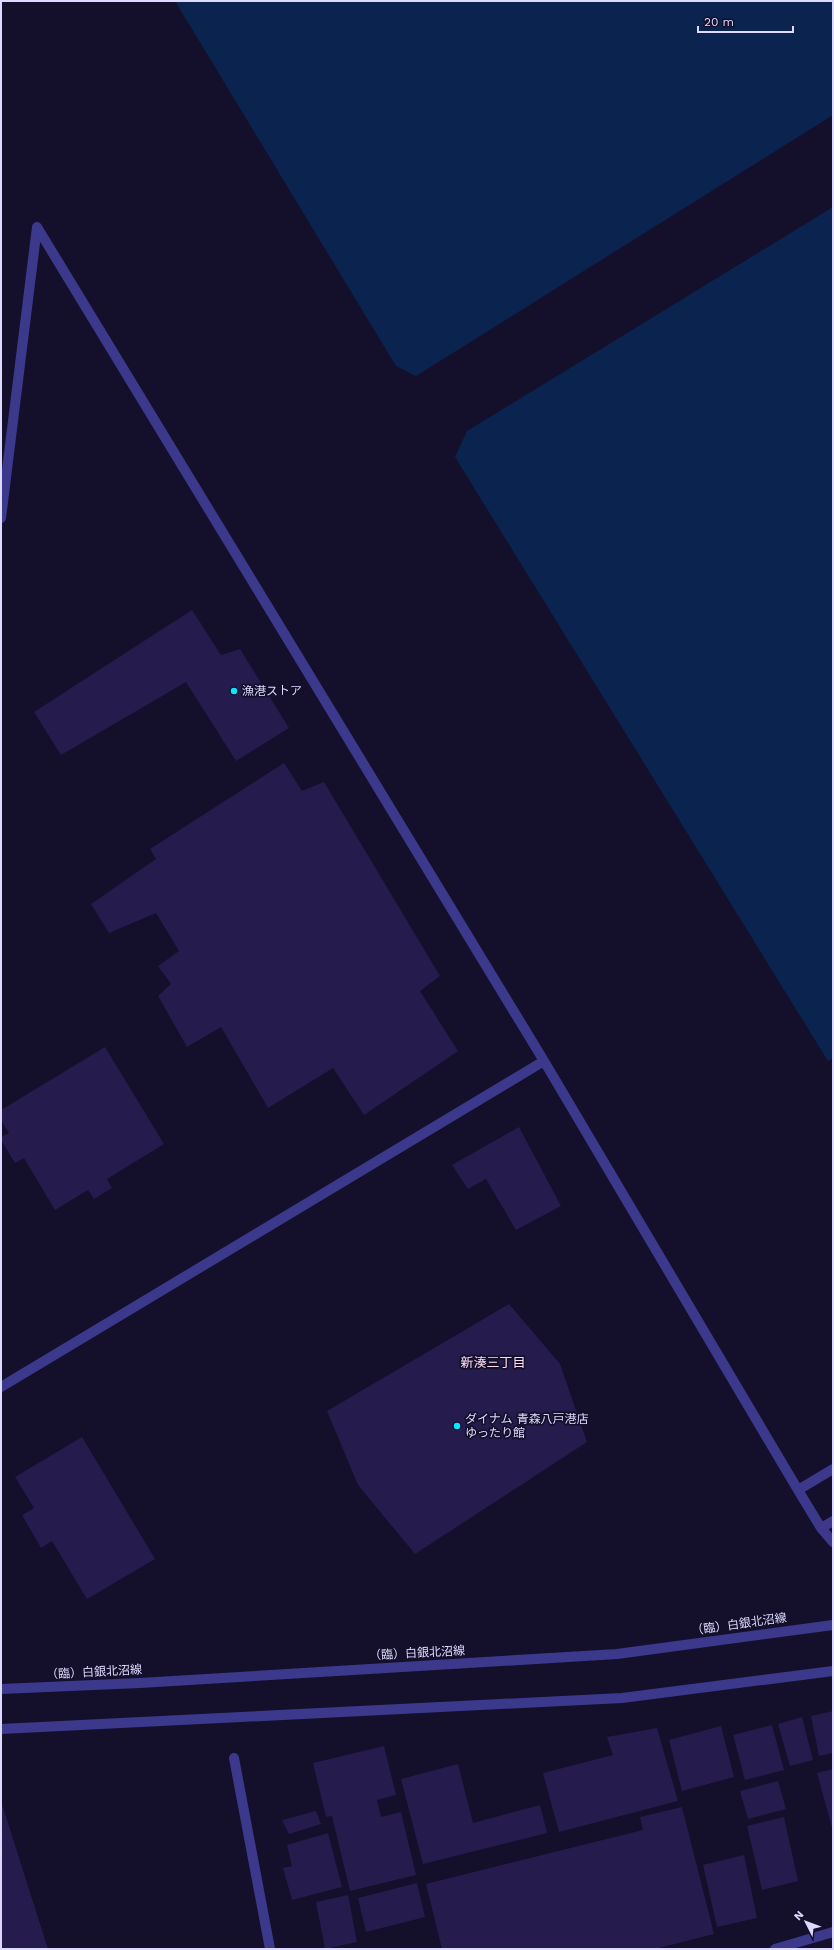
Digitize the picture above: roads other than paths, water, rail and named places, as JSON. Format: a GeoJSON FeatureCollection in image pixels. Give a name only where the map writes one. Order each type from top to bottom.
{"type":"FeatureCollection","features":[{"type":"Feature","properties":{"kind":"street"},"geometry":{"type":"LineString","coordinates":[[1,518],[37,227],[544,1061],[821,1528],[833,1542]]}},
{"type":"Feature","properties":{"kind":"street"},"geometry":{"type":"LineString","coordinates":[[1,1387],[544,1061]]}},
{"type":"Feature","properties":{"kind":"street"},"geometry":{"type":"LineString","coordinates":[[798,1490],[833,1469]]}},
{"type":"Feature","properties":{"kind":"street"},"geometry":{"type":"LineString","coordinates":[[821,1528],[833,1521]]}},
{"type":"Feature","properties":{"kind":"street","name":"（臨）白銀北沼線"},"geometry":{"type":"LineString","coordinates":[[1,1689],[140,1683],[617,1654],[833,1625]]}},
{"type":"Feature","properties":{"kind":"street"},"geometry":{"type":"LineString","coordinates":[[1,1728],[622,1698],[833,1671]]}},
{"type":"Feature","properties":{"kind":"street"},"geometry":{"type":"LineString","coordinates":[[234,1758],[270,1949]]}},
{"type":"Feature","properties":{"kind":"street"},"geometry":{"type":"LineString","coordinates":[[775,1949],[833,1932]]}},
{"type":"Feature","properties":{"kind":"water"},"geometry":{"type":"Polygon","coordinates":[[[175,1],[833,1],[833,115],[416,376],[396,366],[175,1]]]}},
{"type":"Feature","properties":{"kind":"water"},"geometry":{"type":"Polygon","coordinates":[[[833,207],[833,1058],[828,1061],[455,457],[467,431],[833,207]]]}},
{"type":"Feature","properties":{"kind":"place","name":"漁港ストア"},"geometry":{"type":"Point","coordinates":[234,691]}},
{"type":"Feature","properties":{"kind":"place","name":"ダイナム 青森八戸港店 ゆったり館"},"geometry":{"type":"Point","coordinates":[457,1426]}},
{"type":"Feature","properties":{"kind":"district","name":"新湊三丁目"},"geometry":{"type":"Point","coordinates":[493,1362]}}]}
